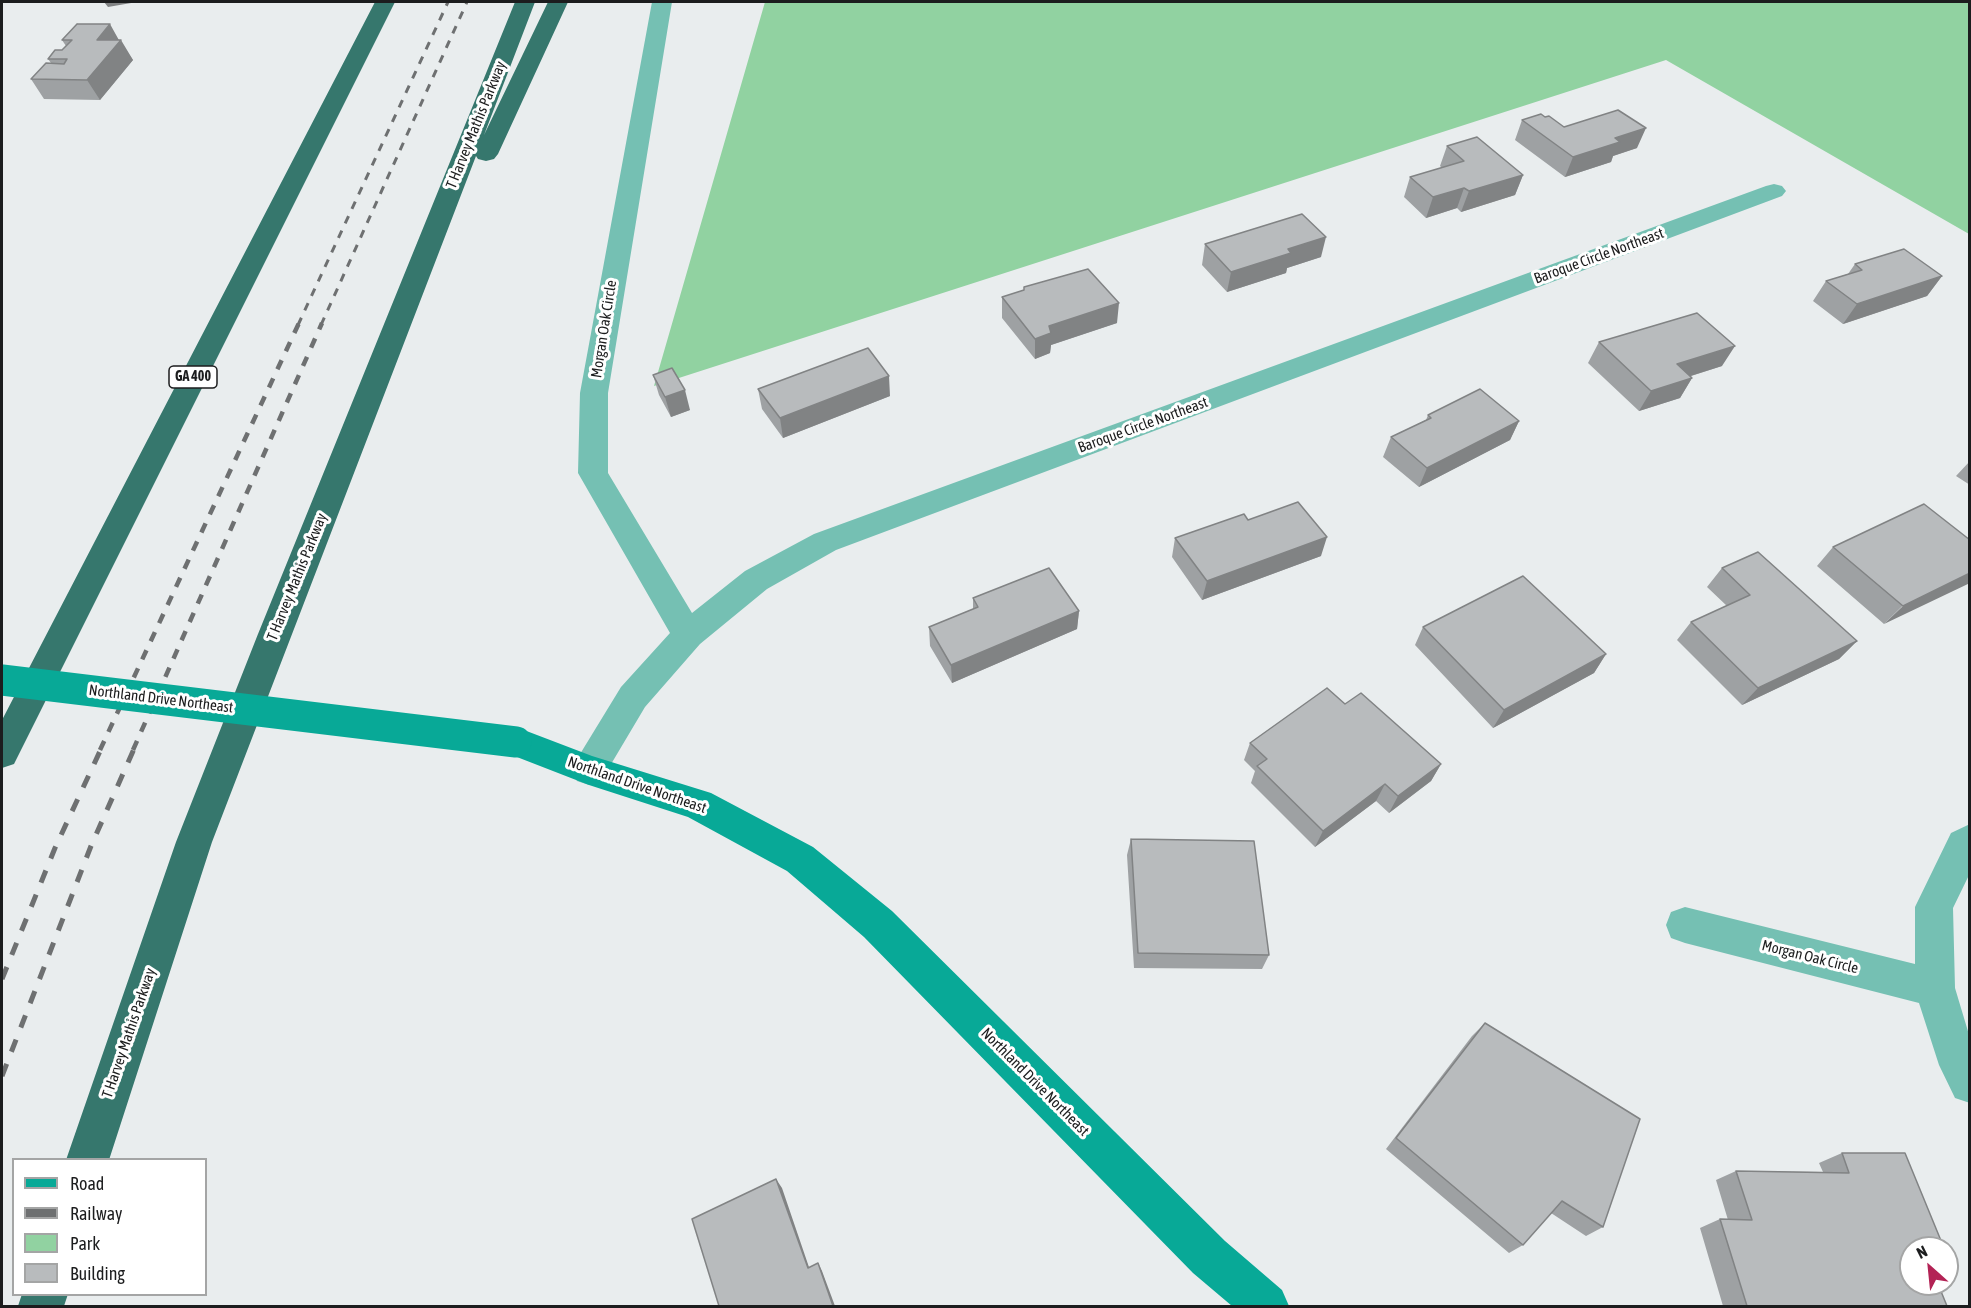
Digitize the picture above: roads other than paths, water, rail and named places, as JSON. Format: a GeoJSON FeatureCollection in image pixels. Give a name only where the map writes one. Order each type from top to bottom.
{"type":"FeatureCollection","features":[{"type":"Feature","properties":{"kind":"highway","name":"GA 400"},"geometry":{"type":"LineString","coordinates":[[2,753],[385,2]]}},
{"type":"Feature","properties":{"kind":"highway","name":"T Harvey Mathis Parkway"},"geometry":{"type":"LineString","coordinates":[[88,1158],[194,842],[525,2]]}},
{"type":"Feature","properties":{"kind":"highway"},"geometry":{"type":"LineString","coordinates":[[350,443],[558,2]]}},
{"type":"Feature","properties":{"kind":"street","name":"Morgan Oak Circle"},"geometry":{"type":"LineString","coordinates":[[662,2],[594,393],[592,472],[688,635]]}},
{"type":"Feature","properties":{"kind":"street","name":"Baroque Circle Northeast"},"geometry":{"type":"LineString","coordinates":[[589,770],[633,697],[688,635],[756,580],[825,542],[1774,192]]}},
{"type":"Feature","properties":{"kind":"street","name":"Northland Drive Northeast"},"geometry":{"type":"LineString","coordinates":[[2,680],[516,742],[589,770],[698,804],[800,859],[878,924],[1209,1257],[1266,1306]]}},
{"type":"Feature","properties":{"kind":"street"},"geometry":{"type":"LineString","coordinates":[[1970,840],[1964,845],[1934,907],[1935,988],[1953,1051],[1970,1083]]}},
{"type":"Feature","properties":{"kind":"street","name":"Morgan Oak Circle"},"geometry":{"type":"LineString","coordinates":[[1685,925],[1935,988]]}},
{"type":"Feature","properties":{"kind":"railway"},"geometry":{"type":"LineString","coordinates":[[298,325],[448,2]]}},
{"type":"Feature","properties":{"kind":"railway"},"geometry":{"type":"LineString","coordinates":[[321,325],[467,2]]}},
{"type":"Feature","properties":{"kind":"railway"},"geometry":{"type":"LineString","coordinates":[[100,750],[299,323]]}},
{"type":"Feature","properties":{"kind":"railway"},"geometry":{"type":"LineString","coordinates":[[133,750],[322,323]]}},
{"type":"Feature","properties":{"kind":"railway"},"geometry":{"type":"LineString","coordinates":[[2,979],[55,848],[101,749]]}},
{"type":"Feature","properties":{"kind":"railway"},"geometry":{"type":"LineString","coordinates":[[2,1076],[91,846],[134,749]]}}]}
